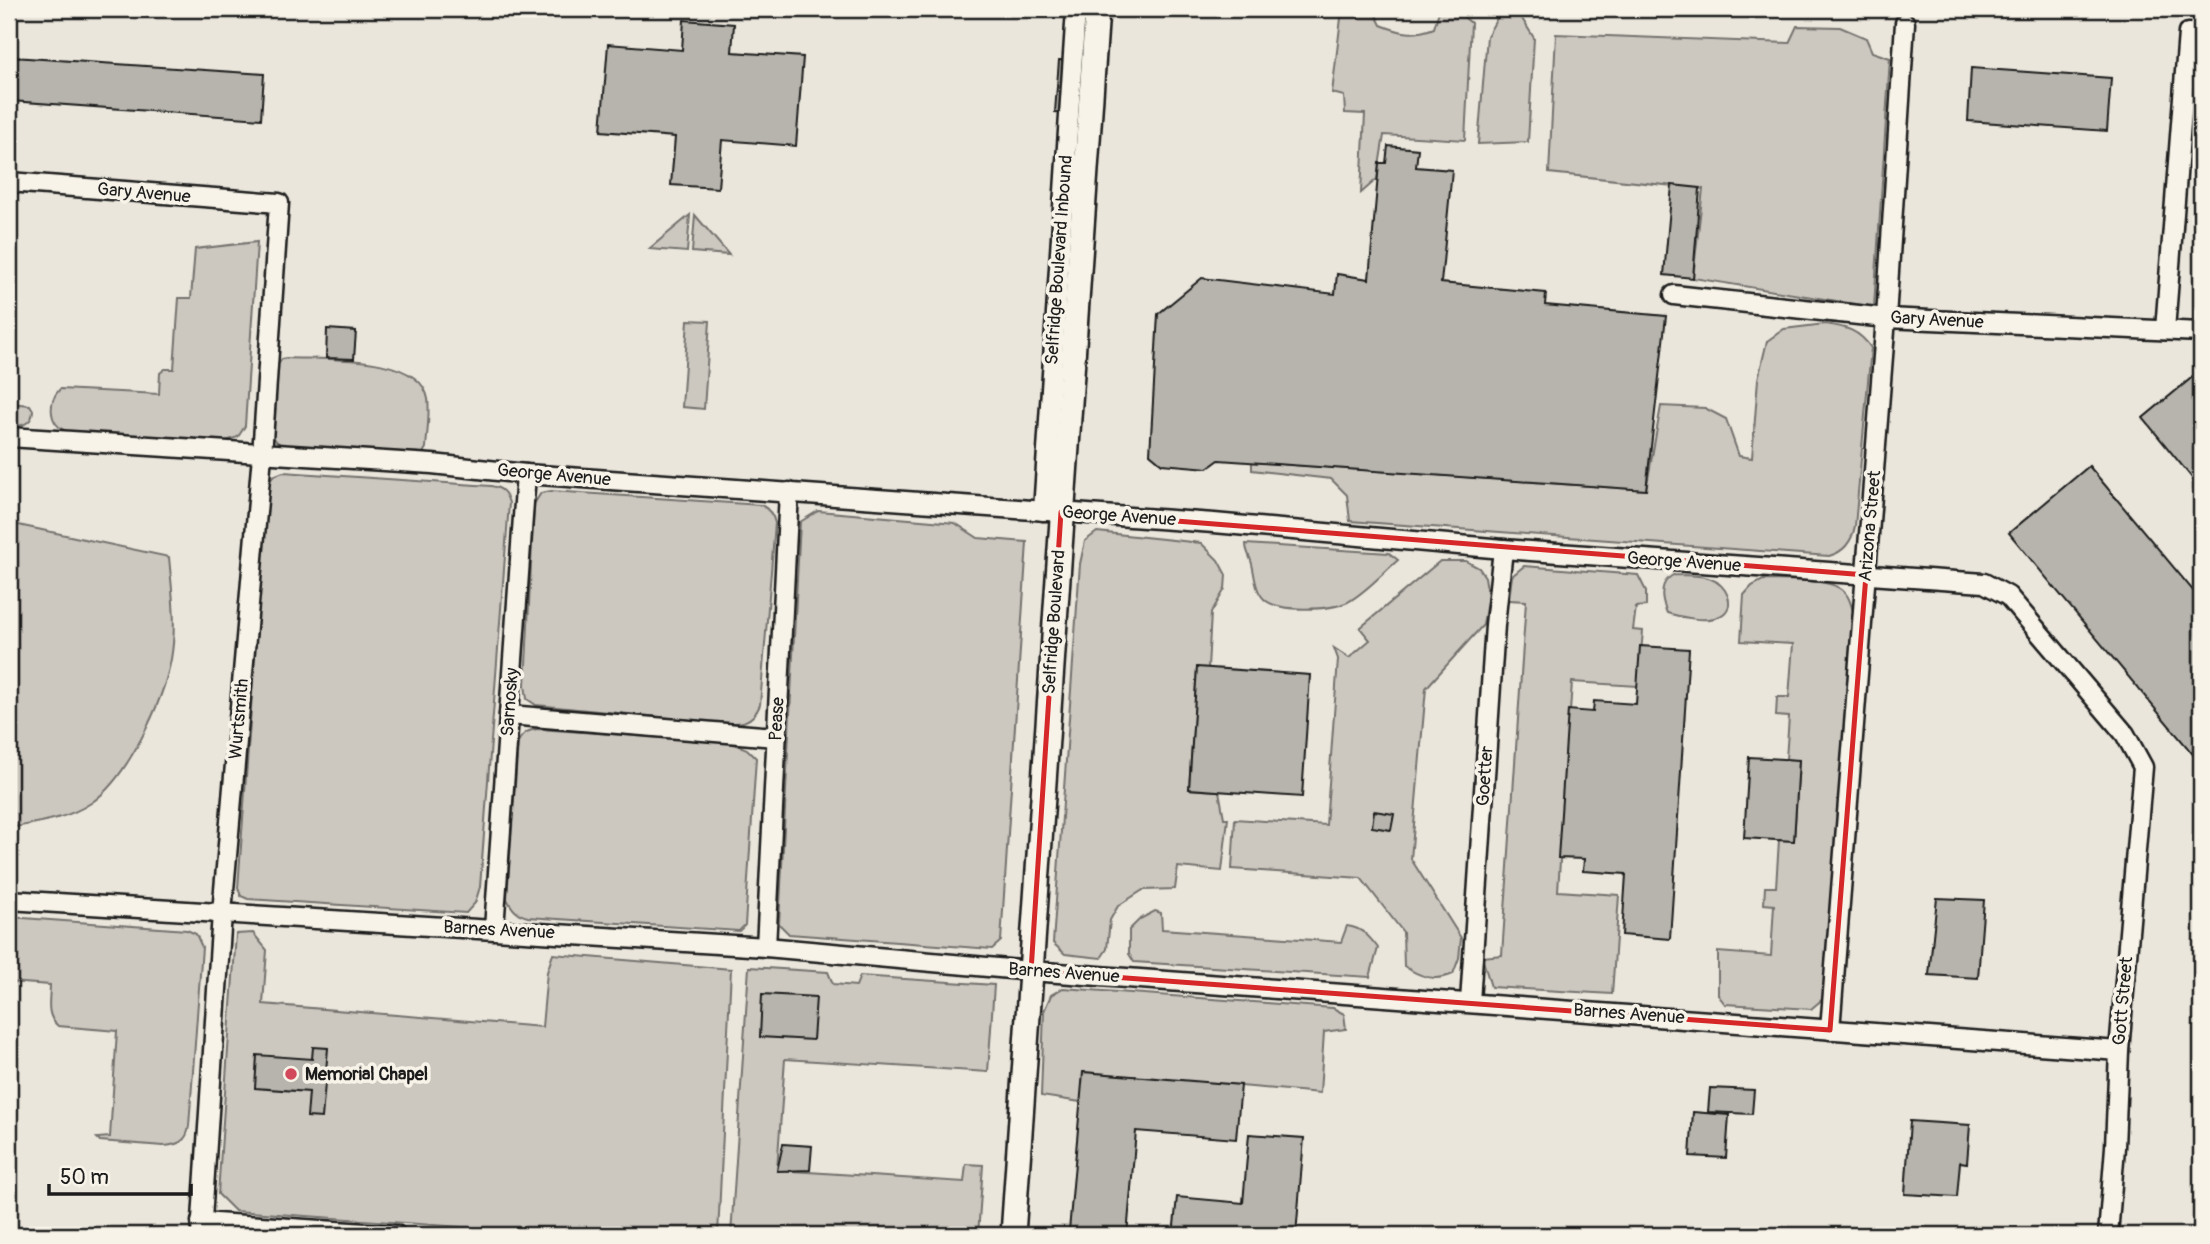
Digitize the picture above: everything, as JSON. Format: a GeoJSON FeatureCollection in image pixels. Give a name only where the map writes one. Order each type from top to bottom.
{"type":"FeatureCollection","features":[{"type":"Feature","properties":{"kind":"street","name":"Selfridge Boulevard Inbound"},"geometry":{"type":"LineString","coordinates":[[1052,512],[1076,9]]}},
{"type":"Feature","properties":{"kind":"street","name":"Selfridge Boulevard"},"geometry":{"type":"LineString","coordinates":[[1013,1235],[1031,971],[1052,512],[1081,265],[1097,9]]}},
{"type":"Feature","properties":{"kind":"street","name":"Arizona Street"},"geometry":{"type":"LineString","coordinates":[[1830,1030],[1886,318],[1905,23]]}},
{"type":"Feature","properties":{"kind":"street"},"geometry":{"type":"LineString","coordinates":[[2165,330],[2182,102],[2195,33]]}},
{"type":"Feature","properties":{"kind":"street"},"geometry":{"type":"LineString","coordinates":[[2182,102],[2201,103]]}},
{"type":"Feature","properties":{"kind":"street","name":"Gary Avenue"},"geometry":{"type":"LineString","coordinates":[[9,182],[279,203]]}},
{"type":"Feature","properties":{"kind":"street","name":"Wurtsmith"},"geometry":{"type":"LineString","coordinates":[[201,1228],[222,913],[262,455],[279,203]]}},
{"type":"Feature","properties":{"kind":"street","name":"Gary Avenue"},"geometry":{"type":"LineString","coordinates":[[1674,295],[1886,318],[2201,332]]}},
{"type":"Feature","properties":{"kind":"street","name":"George Avenue"},"geometry":{"type":"LineString","coordinates":[[9,437],[432,464],[526,474],[1225,524],[1503,549],[1984,583],[2007,596],[2125,734],[2143,767]]}},
{"type":"Feature","properties":{"kind":"street","name":"Sarnosky"},"geometry":{"type":"LineString","coordinates":[[494,929],[526,474]]}},
{"type":"Feature","properties":{"kind":"street","name":"Pease"},"geometry":{"type":"LineString","coordinates":[[766,947],[789,492]]}},
{"type":"Feature","properties":{"kind":"street","name":"Goetter"},"geometry":{"type":"LineString","coordinates":[[1469,1002],[1494,639],[1503,549]]}},
{"type":"Feature","properties":{"kind":"street"},"geometry":{"type":"LineString","coordinates":[[509,715],[776,737]]}},
{"type":"Feature","properties":{"kind":"street","name":"Gott Street"},"geometry":{"type":"LineString","coordinates":[[2108,1235],[2119,1051],[2143,767]]}},
{"type":"Feature","properties":{"kind":"street","name":"Barnes Avenue"},"geometry":{"type":"LineString","coordinates":[[9,900],[766,947],[1031,971],[2119,1051]]}},
{"type":"Feature","properties":{"kind":"street"},"geometry":{"type":"LineString","coordinates":[[201,1228],[396,1235]]}},
{"type":"Feature","properties":{"kind":"highlighted area"},"geometry":{"type":"Polygon","coordinates":[[[1061,512],[1866,575],[1830,1030],[1031,971],[1061,512]]]}},
{"type":"Feature","properties":{"kind":"shaded area"},"geometry":{"type":"Polygon","coordinates":[[[1346,9],[1373,9],[1381,25],[1408,32],[1434,28],[1439,11],[1458,12],[1471,23],[1465,140],[1384,135],[1377,179],[1361,193],[1365,114],[1345,113],[1344,96],[1332,93],[1341,18],[1346,9]]]}},
{"type":"Feature","properties":{"kind":"shaded area"},"geometry":{"type":"Polygon","coordinates":[[[1516,9],[1534,38],[1528,142],[1478,144],[1487,36],[1501,11],[1516,9]]]}},
{"type":"Feature","properties":{"kind":"shaded area"},"geometry":{"type":"Polygon","coordinates":[[[1797,26],[1840,27],[1866,38],[1872,52],[1890,58],[1874,307],[1693,278],[1703,189],[1549,173],[1556,34],[1789,43],[1797,26]]]}},
{"type":"Feature","properties":{"kind":"shaded area"},"geometry":{"type":"Polygon","coordinates":[[[690,215],[687,252],[649,249],[690,215]]]}},
{"type":"Feature","properties":{"kind":"shaded area"},"geometry":{"type":"Polygon","coordinates":[[[695,215],[729,255],[692,252],[695,215]]]}},
{"type":"Feature","properties":{"kind":"shaded area"},"geometry":{"type":"Polygon","coordinates":[[[257,242],[245,426],[238,437],[226,441],[68,431],[57,425],[52,407],[60,389],[159,394],[160,373],[165,369],[174,369],[179,298],[191,298],[195,249],[257,242]]]}},
{"type":"Feature","properties":{"kind":"shaded area"},"geometry":{"type":"Polygon","coordinates":[[[688,320],[710,321],[704,409],[682,407],[688,320]]]}},
{"type":"Feature","properties":{"kind":"shaded area"},"geometry":{"type":"Polygon","coordinates":[[[1825,324],[1851,330],[1862,337],[1871,348],[1855,526],[1847,545],[1829,556],[1350,521],[1347,495],[1331,479],[1252,470],[1252,462],[1646,490],[1661,406],[1705,408],[1726,419],[1739,456],[1752,458],[1758,379],[1767,341],[1784,329],[1825,324]]]}},
{"type":"Feature","properties":{"kind":"shaded area"},"geometry":{"type":"Polygon","coordinates":[[[282,359],[368,362],[408,373],[421,384],[428,399],[429,417],[426,448],[423,453],[287,447],[278,443],[271,431],[275,369],[282,359]]]}},
{"type":"Feature","properties":{"kind":"shaded area"},"geometry":{"type":"Polygon","coordinates":[[[9,403],[30,405],[33,410],[31,419],[22,425],[9,426],[9,403]]]}},
{"type":"Feature","properties":{"kind":"shaded area"},"geometry":{"type":"Polygon","coordinates":[[[283,472],[491,486],[503,491],[508,499],[480,887],[475,903],[466,913],[248,899],[241,896],[238,888],[267,487],[273,476],[283,472]]]}},
{"type":"Feature","properties":{"kind":"shaded area"},"geometry":{"type":"Polygon","coordinates":[[[551,491],[761,505],[772,514],[775,523],[760,705],[753,716],[745,722],[721,723],[536,705],[527,699],[525,685],[534,504],[541,493],[551,491]]]}},
{"type":"Feature","properties":{"kind":"shaded area"},"geometry":{"type":"Polygon","coordinates":[[[818,511],[955,523],[978,538],[1027,542],[1001,941],[992,949],[789,934],[779,924],[800,522],[818,511]]]}},
{"type":"Feature","properties":{"kind":"shaded area"},"geometry":{"type":"Polygon","coordinates":[[[9,523],[169,557],[174,621],[173,647],[167,677],[142,738],[118,776],[91,803],[72,813],[52,820],[9,828],[9,523]]]}},
{"type":"Feature","properties":{"kind":"shaded area"},"geometry":{"type":"Polygon","coordinates":[[[1097,532],[1201,543],[1218,560],[1226,575],[1225,589],[1211,613],[1208,668],[1197,668],[1189,789],[1219,791],[1224,818],[1228,818],[1222,871],[1178,867],[1175,889],[1143,890],[1118,906],[1110,920],[1107,949],[1101,958],[1065,954],[1053,943],[1080,564],[1085,541],[1097,532]]]}},
{"type":"Feature","properties":{"kind":"shaded area"},"geometry":{"type":"Polygon","coordinates":[[[1246,544],[1389,553],[1398,560],[1368,588],[1348,602],[1318,608],[1292,608],[1271,603],[1261,595],[1246,544]]]}},
{"type":"Feature","properties":{"kind":"shaded area"},"geometry":{"type":"Polygon","coordinates":[[[1440,561],[1466,561],[1479,568],[1485,577],[1488,595],[1483,625],[1426,688],[1411,859],[1461,938],[1459,958],[1453,974],[1434,978],[1404,966],[1403,932],[1361,878],[1232,869],[1235,819],[1326,825],[1338,659],[1334,648],[1349,658],[1370,640],[1360,628],[1440,561]]]}},
{"type":"Feature","properties":{"kind":"shaded area"},"geometry":{"type":"Polygon","coordinates":[[[1524,566],[1638,575],[1646,591],[1646,606],[1636,607],[1633,630],[1643,631],[1638,686],[1572,682],[1558,891],[1619,895],[1612,994],[1491,987],[1482,957],[1502,955],[1526,601],[1509,600],[1512,576],[1524,566]]]}},
{"type":"Feature","properties":{"kind":"shaded area"},"geometry":{"type":"Polygon","coordinates":[[[1673,575],[1702,576],[1716,582],[1728,596],[1725,612],[1715,618],[1701,619],[1667,613],[1662,592],[1665,582],[1673,575]]]}},
{"type":"Feature","properties":{"kind":"shaded area"},"geometry":{"type":"Polygon","coordinates":[[[1763,580],[1813,581],[1832,585],[1847,595],[1853,611],[1825,997],[1811,1009],[1725,1004],[1718,995],[1718,952],[1771,956],[1774,905],[1764,904],[1765,887],[1776,887],[1779,840],[1794,841],[1799,761],[1786,759],[1789,717],[1776,716],[1777,697],[1789,697],[1793,644],[1741,641],[1744,595],[1752,586],[1763,580]]]}},
{"type":"Feature","properties":{"kind":"shaded area"},"geometry":{"type":"Polygon","coordinates":[[[538,729],[730,742],[747,749],[756,758],[745,925],[739,931],[528,917],[515,911],[507,899],[518,742],[526,732],[538,729]]]}},
{"type":"Feature","properties":{"kind":"shaded area"},"geometry":{"type":"Polygon","coordinates":[[[1155,911],[1161,913],[1162,929],[1341,942],[1347,926],[1365,933],[1378,948],[1370,977],[1134,962],[1129,954],[1129,930],[1140,919],[1155,911]]]}},
{"type":"Feature","properties":{"kind":"shaded area"},"geometry":{"type":"Polygon","coordinates":[[[9,917],[187,930],[196,934],[202,947],[189,1126],[181,1142],[163,1146],[100,1141],[97,1138],[110,1137],[117,1031],[58,1026],[50,1012],[50,985],[9,982],[9,917]]]}},
{"type":"Feature","properties":{"kind":"shaded area"},"geometry":{"type":"Polygon","coordinates":[[[253,933],[267,950],[263,1004],[542,1027],[547,972],[553,954],[731,969],[718,1235],[574,1235],[235,1211],[218,1194],[236,934],[253,933]]]}},
{"type":"Feature","properties":{"kind":"shaded area"},"geometry":{"type":"Polygon","coordinates":[[[749,967],[828,972],[833,984],[856,986],[860,976],[994,985],[988,1072],[785,1059],[777,1170],[964,1182],[966,1164],[983,1165],[978,1235],[731,1235],[749,967]]]}},
{"type":"Feature","properties":{"kind":"shaded area"},"geometry":{"type":"Polygon","coordinates":[[[1063,988],[1333,1008],[1344,1014],[1346,1029],[1324,1032],[1320,1093],[1084,1072],[1081,1102],[1041,1096],[1044,1011],[1051,995],[1063,988]]]}},
{"type":"Feature","properties":{"kind":"building"},"geometry":{"type":"Polygon","coordinates":[[[684,20],[734,24],[732,52],[803,57],[796,146],[722,140],[718,188],[671,185],[675,137],[601,131],[608,44],[682,50],[684,20]]]}},
{"type":"Feature","properties":{"kind":"building"},"geometry":{"type":"Polygon","coordinates":[[[13,57],[264,74],[261,119],[11,101],[13,57]]]}},
{"type":"Feature","properties":{"kind":"building"},"geometry":{"type":"Polygon","coordinates":[[[1059,60],[1092,62],[1088,114],[1055,112],[1059,60]]]}},
{"type":"Feature","properties":{"kind":"building"},"geometry":{"type":"Polygon","coordinates":[[[1971,68],[2111,78],[2107,131],[1968,121],[1971,68]]]}},
{"type":"Feature","properties":{"kind":"building"},"geometry":{"type":"Polygon","coordinates":[[[1388,146],[1418,149],[1416,167],[1452,170],[1441,283],[1546,293],[1545,305],[1666,316],[1646,490],[1219,460],[1208,468],[1162,464],[1150,454],[1158,314],[1202,278],[1335,294],[1337,274],[1369,279],[1379,163],[1386,163],[1388,146]]]}},
{"type":"Feature","properties":{"kind":"building"},"geometry":{"type":"Polygon","coordinates":[[[1672,185],[1700,188],[1693,278],[1664,275],[1672,185]]]}},
{"type":"Feature","properties":{"kind":"building"},"geometry":{"type":"Polygon","coordinates":[[[327,329],[356,331],[354,359],[326,358],[327,329]]]}},
{"type":"Feature","properties":{"kind":"building"},"geometry":{"type":"Polygon","coordinates":[[[2201,370],[2201,489],[2143,418],[2201,370]]]}},
{"type":"Feature","properties":{"kind":"building"},"geometry":{"type":"Polygon","coordinates":[[[2089,466],[2201,600],[2201,764],[2009,533],[2089,466]]]}},
{"type":"Feature","properties":{"kind":"building"},"geometry":{"type":"Polygon","coordinates":[[[1640,646],[1689,649],[1670,939],[1622,935],[1626,874],[1583,871],[1584,859],[1558,858],[1568,710],[1593,712],[1594,701],[1636,704],[1640,646]]]}},
{"type":"Feature","properties":{"kind":"building"},"geometry":{"type":"Polygon","coordinates":[[[1197,667],[1310,675],[1302,797],[1189,789],[1197,667]]]}},
{"type":"Feature","properties":{"kind":"building"},"geometry":{"type":"Polygon","coordinates":[[[1749,757],[1799,760],[1794,841],[1744,838],[1749,757]]]}},
{"type":"Feature","properties":{"kind":"building"},"geometry":{"type":"Polygon","coordinates":[[[1374,811],[1394,814],[1391,830],[1372,827],[1374,811]]]}},
{"type":"Feature","properties":{"kind":"building"},"geometry":{"type":"Polygon","coordinates":[[[1937,898],[1984,900],[1978,978],[1929,975],[1937,898]]]}},
{"type":"Feature","properties":{"kind":"building"},"geometry":{"type":"Polygon","coordinates":[[[762,994],[816,997],[813,1040],[760,1037],[762,994]]]}},
{"type":"Feature","properties":{"kind":"building","name":"Memorial Chapel"},"geometry":{"type":"Polygon","coordinates":[[[313,1047],[328,1048],[322,1118],[307,1117],[309,1092],[255,1088],[257,1055],[312,1059],[313,1047]]]}},
{"type":"Feature","properties":{"kind":"building"},"geometry":{"type":"Polygon","coordinates":[[[1083,1072],[1241,1085],[1236,1139],[1136,1131],[1127,1235],[1069,1231],[1083,1072]]]}},
{"type":"Feature","properties":{"kind":"building"},"geometry":{"type":"Polygon","coordinates":[[[1710,1088],[1754,1090],[1752,1114],[1708,1112],[1710,1088]]]}},
{"type":"Feature","properties":{"kind":"building"},"geometry":{"type":"Polygon","coordinates":[[[1693,1112],[1729,1115],[1726,1158],[1690,1156],[1693,1112]]]}},
{"type":"Feature","properties":{"kind":"building"},"geometry":{"type":"Polygon","coordinates":[[[1910,1121],[1970,1125],[1967,1163],[1960,1162],[1957,1197],[1905,1194],[1910,1121]]]}},
{"type":"Feature","properties":{"kind":"building"},"geometry":{"type":"Polygon","coordinates":[[[1249,1134],[1304,1138],[1296,1235],[1173,1235],[1177,1197],[1243,1203],[1249,1134]]]}},
{"type":"Feature","properties":{"kind":"building"},"geometry":{"type":"Polygon","coordinates":[[[783,1144],[812,1146],[810,1170],[777,1171],[783,1144]]]}},
{"type":"Feature","properties":{"kind":"place","name":"Memorial Chapel"},"geometry":{"type":"Point","coordinates":[291,1074]}}]}
